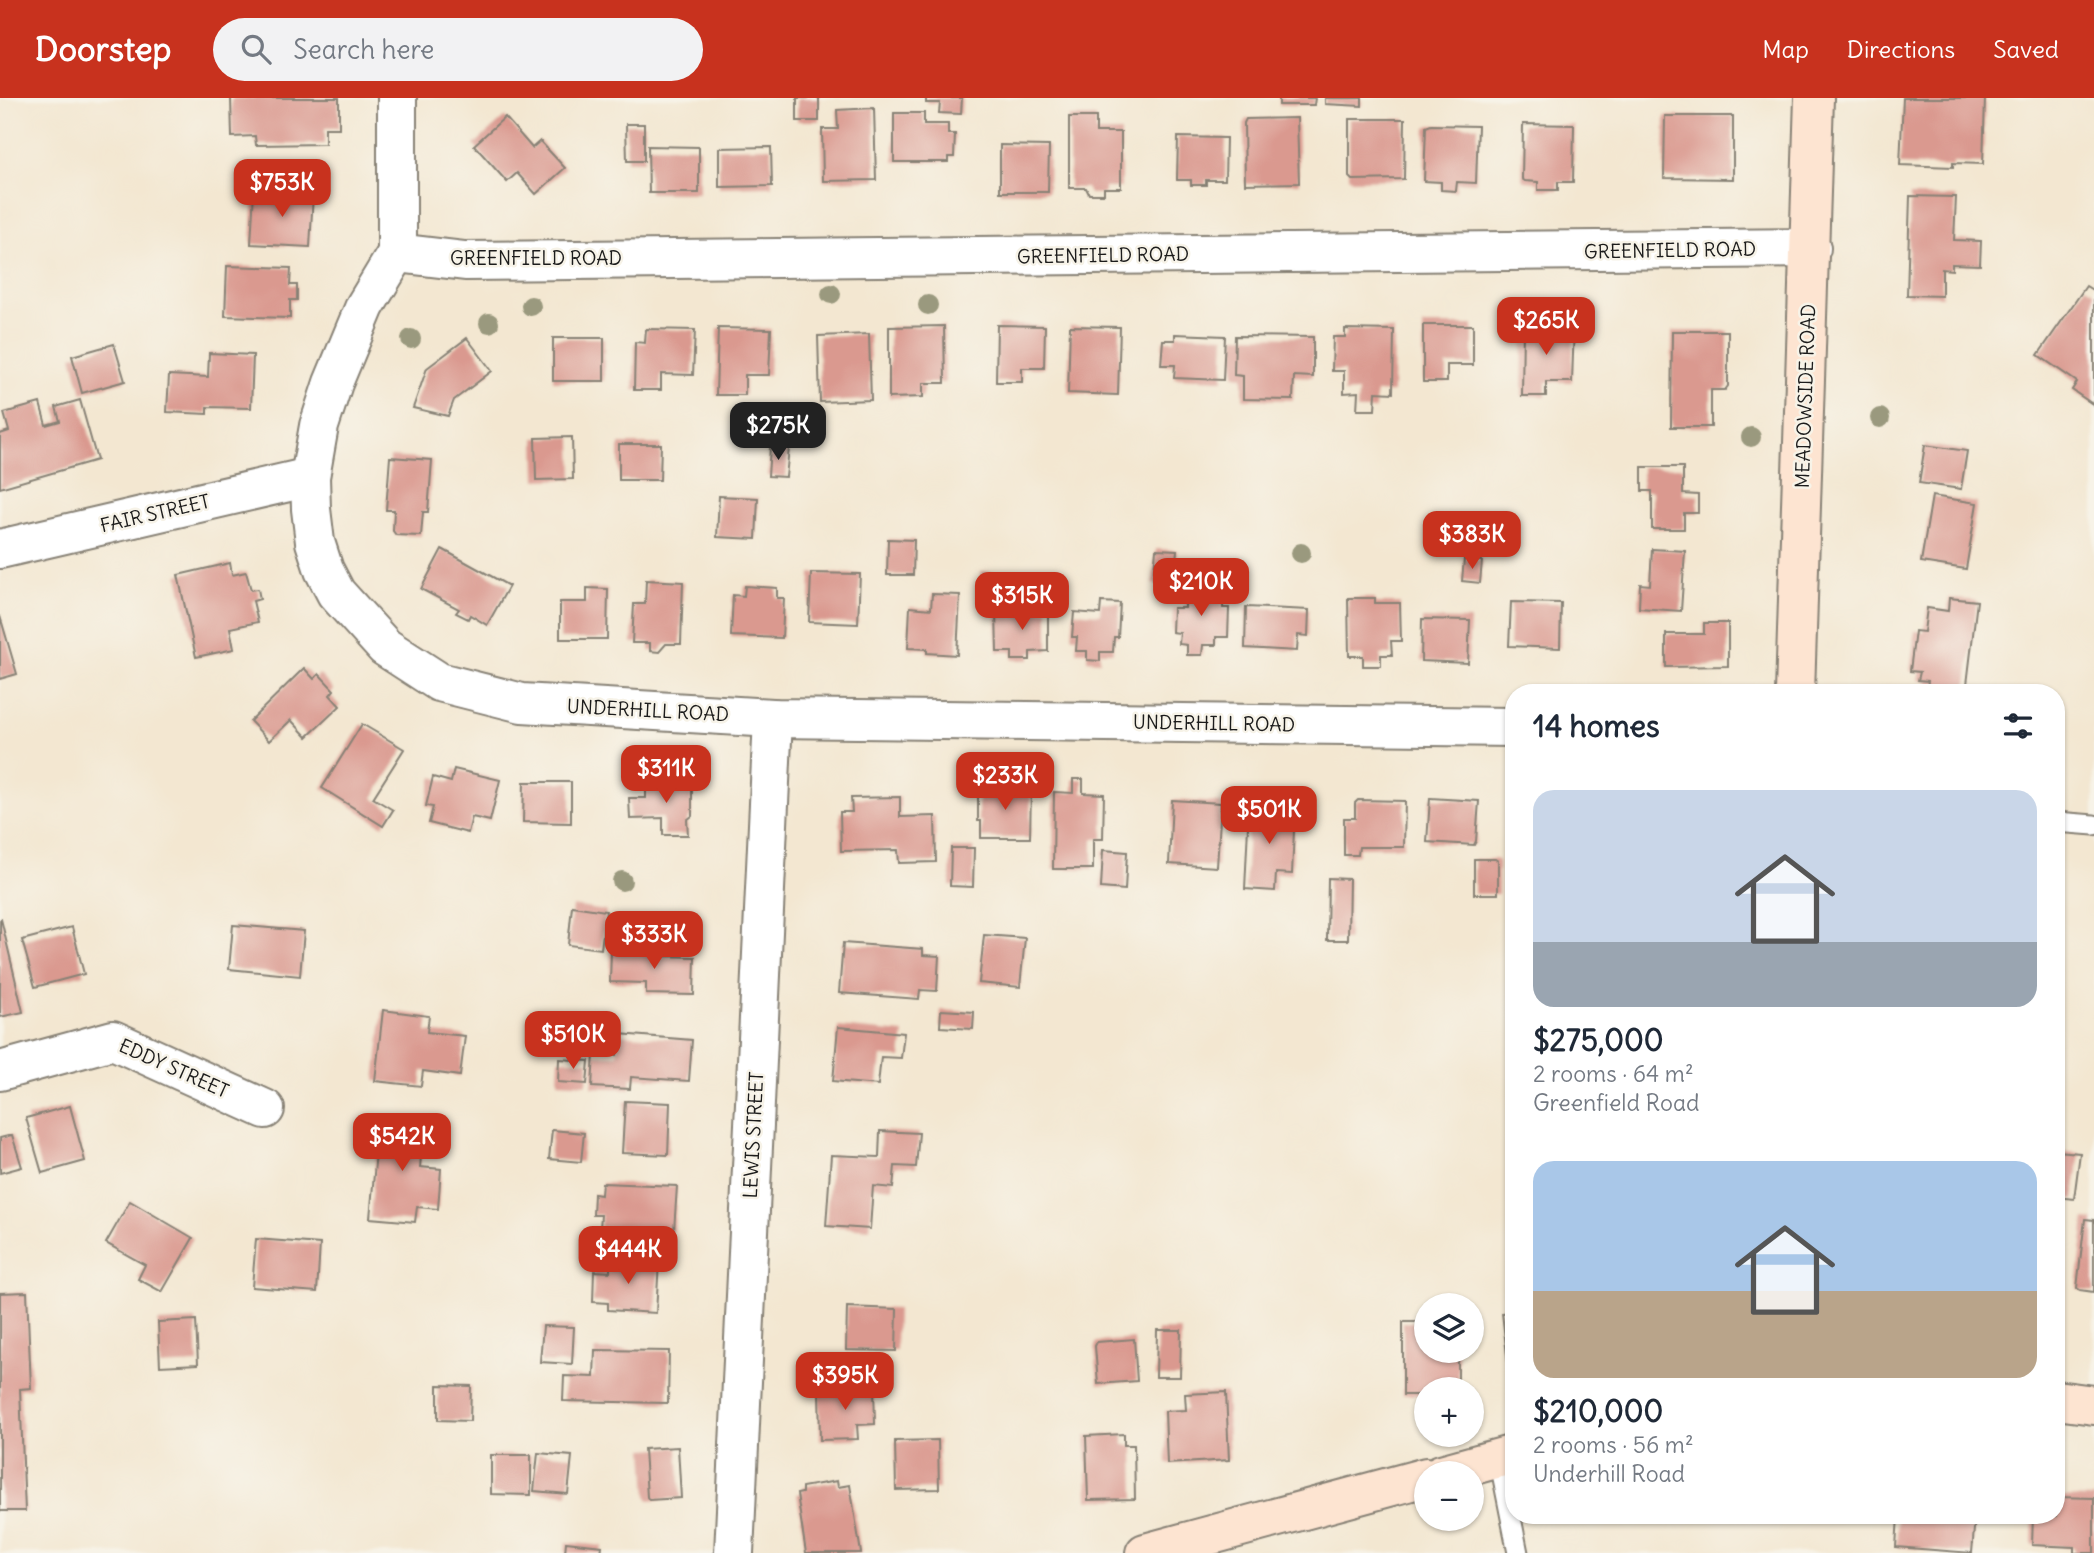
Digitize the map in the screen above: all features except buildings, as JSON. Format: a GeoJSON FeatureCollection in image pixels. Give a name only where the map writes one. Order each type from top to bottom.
{"type":"FeatureCollection","features":[{"type":"Feature","properties":{"kind":"main road","name":"MEADOWSIDE ROAD"},"geometry":{"type":"LineString","coordinates":[[1795,684],[1814,98]]}},
{"type":"Feature","properties":{"kind":"main road"},"geometry":{"type":"LineString","coordinates":[[2065,1401],[2094,1405]]}},
{"type":"Feature","properties":{"kind":"main road"},"geometry":{"type":"LineString","coordinates":[[1484,1462],[1505,1456]]}},
{"type":"Feature","properties":{"kind":"main road"},"geometry":{"type":"LineString","coordinates":[[1145,1553],[1414,1480]]}},
{"type":"Feature","properties":{"kind":"street"},"geometry":{"type":"LineString","coordinates":[[397,98],[397,253]]}},
{"type":"Feature","properties":{"kind":"street","name":"GREENFIELD ROAD"},"geometry":{"type":"LineString","coordinates":[[397,253],[465,261],[1811,248]]}},
{"type":"Feature","properties":{"kind":"street","name":"UNDERHILL ROAD"},"geometry":{"type":"LineString","coordinates":[[397,253],[365,306],[318,426],[310,477],[315,542],[324,570],[336,593],[385,647],[439,682],[522,703],[773,718],[1505,727]]}},
{"type":"Feature","properties":{"kind":"street","name":"FAIR STREET"},"geometry":{"type":"LineString","coordinates":[[0,549],[310,477]]}},
{"type":"Feature","properties":{"kind":"street","name":"LEWIS STREET"},"geometry":{"type":"LineString","coordinates":[[734,1553],[773,718]]}},
{"type":"Feature","properties":{"kind":"street","name":"EDDY STREET"},"geometry":{"type":"LineString","coordinates":[[0,1072],[113,1041],[265,1109]]}},
{"type":"Feature","properties":{"kind":"lane"},"geometry":{"type":"LineString","coordinates":[[2065,823],[2094,825]]}},
{"type":"Feature","properties":{"kind":"lane"},"geometry":{"type":"LineString","coordinates":[[1514,1524],[1518,1553]]}}]}
